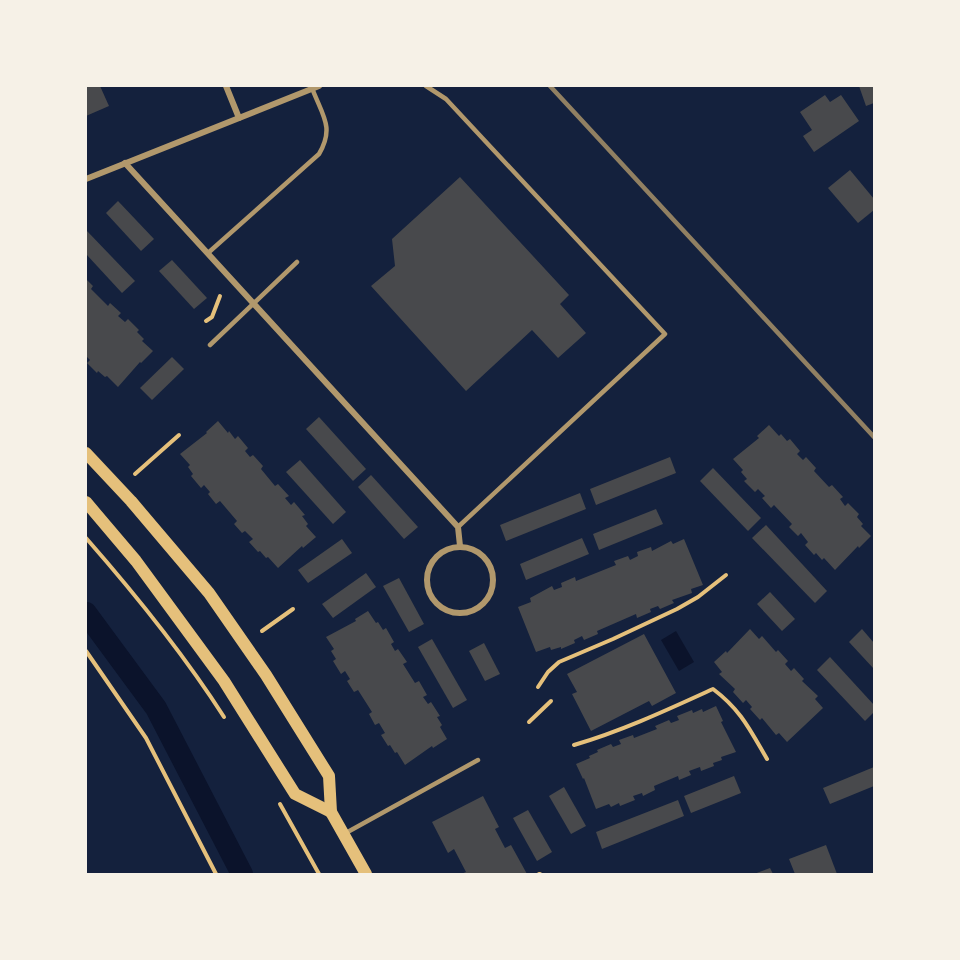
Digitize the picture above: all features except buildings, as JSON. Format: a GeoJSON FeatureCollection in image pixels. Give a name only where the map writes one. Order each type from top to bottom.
{"type":"FeatureCollection","features":[{"type":"Feature","properties":{"kind":"main road"},"geometry":{"type":"LineString","coordinates":[[86,453],[131,501],[209,593],[266,675],[329,776],[331,812],[366,874]]}},
{"type":"Feature","properties":{"kind":"main road"},"geometry":{"type":"LineString","coordinates":[[86,502],[136,561],[224,681],[295,794],[331,812]]}},
{"type":"Feature","properties":{"kind":"street"},"geometry":{"type":"LineString","coordinates":[[226,86],[239,117]]}},
{"type":"Feature","properties":{"kind":"street"},"geometry":{"type":"LineString","coordinates":[[86,179],[320,86]]}},
{"type":"Feature","properties":{"kind":"street"},"geometry":{"type":"LineString","coordinates":[[125,163],[458,527],[460,546]]}},
{"type":"Feature","properties":{"kind":"street"},"geometry":{"type":"LineString","coordinates":[[460,546],[471,548],[489,562],[493,572],[493,582],[486,601],[478,608],[458,613],[437,604],[430,595],[427,584],[432,562],[449,548],[460,546]]}},
{"type":"Feature","properties":{"kind":"lane"},"geometry":{"type":"LineString","coordinates":[[426,86],[446,99],[665,334],[458,527]]}},
{"type":"Feature","properties":{"kind":"lane"},"geometry":{"type":"LineString","coordinates":[[208,254],[319,154],[326,141],[327,126],[312,88]]}},
{"type":"Feature","properties":{"kind":"lane"},"geometry":{"type":"LineString","coordinates":[[210,345],[297,262]]}},
{"type":"Feature","properties":{"kind":"lane"},"geometry":{"type":"LineString","coordinates":[[343,834],[478,760]]}},
{"type":"Feature","properties":{"kind":"path"},"geometry":{"type":"LineString","coordinates":[[206,321],[212,317],[220,296]]}},
{"type":"Feature","properties":{"kind":"path"},"geometry":{"type":"LineString","coordinates":[[135,474],[179,435]]}},
{"type":"Feature","properties":{"kind":"path"},"geometry":{"type":"LineString","coordinates":[[86,538],[139,598],[208,691],[227,721]]}},
{"type":"Feature","properties":{"kind":"path"},"geometry":{"type":"LineString","coordinates":[[538,687],[548,672],[559,662],[677,609],[698,597],[726,575]]}},
{"type":"Feature","properties":{"kind":"path"},"geometry":{"type":"LineString","coordinates":[[262,631],[293,609]]}},
{"type":"Feature","properties":{"kind":"path"},"geometry":{"type":"LineString","coordinates":[[86,651],[146,738],[216,874]]}},
{"type":"Feature","properties":{"kind":"path"},"geometry":{"type":"LineString","coordinates":[[574,745],[650,718],[713,689],[731,703],[744,719],[767,759]]}},
{"type":"Feature","properties":{"kind":"path"},"geometry":{"type":"LineString","coordinates":[[529,722],[551,701]]}},
{"type":"Feature","properties":{"kind":"path"},"geometry":{"type":"LineString","coordinates":[[276,798],[319,874]]}},
{"type":"Feature","properties":{"kind":"water"},"geometry":{"type":"Polygon","coordinates":[[[676,631],[694,662],[679,671],[661,640],[676,631]]]}},
{"type":"Feature","properties":{"kind":"waterway"},"geometry":{"type":"LineString","coordinates":[[86,613],[156,708],[242,874]]}},
{"type":"Feature","properties":{"kind":"railway"},"geometry":{"type":"LineString","coordinates":[[550,86],[874,437]]}}]}
